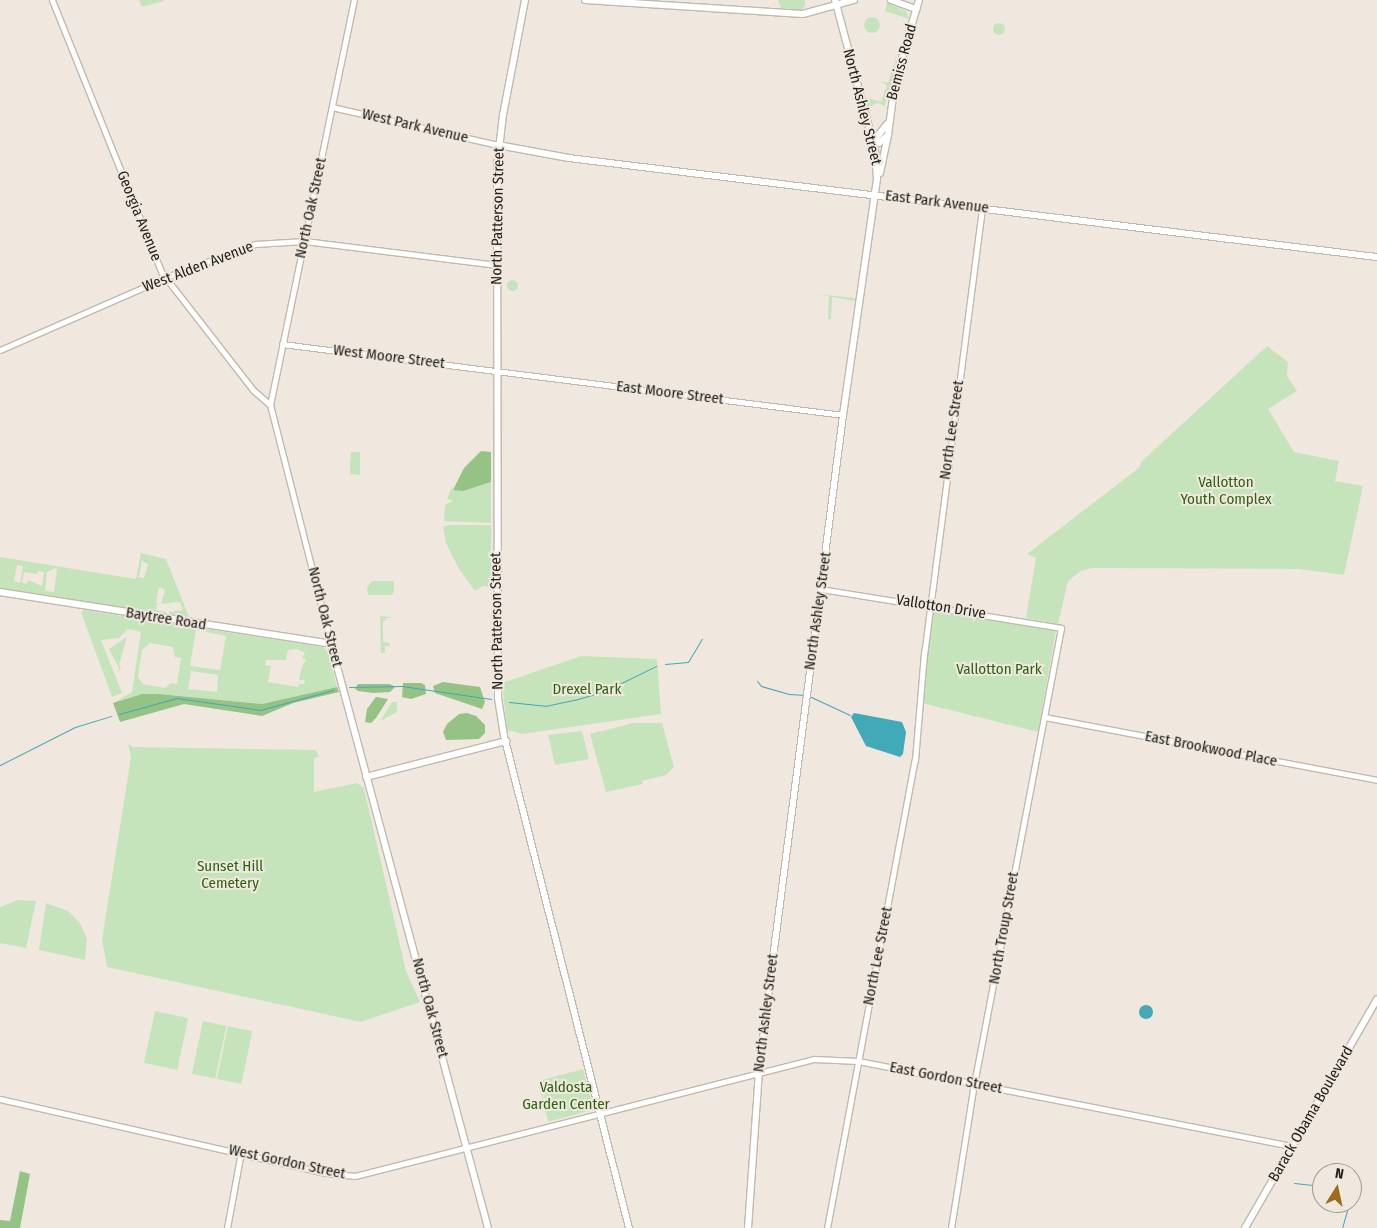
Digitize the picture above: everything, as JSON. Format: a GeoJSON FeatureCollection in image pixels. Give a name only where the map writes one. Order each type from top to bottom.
{"type":"FeatureCollection","features":[{"type":"Feature","properties":{"kind":"main road","name":"North Patterson Street"},"geometry":{"type":"LineString","coordinates":[[525,0],[498,145],[497,680],[506,742],[629,1228]]}},
{"type":"Feature","properties":{"kind":"main road"},"geometry":{"type":"LineString","coordinates":[[585,0],[802,14],[835,2],[854,0]]}},
{"type":"Feature","properties":{"kind":"main road"},"geometry":{"type":"LineString","coordinates":[[891,0],[916,9]]}},
{"type":"Feature","properties":{"kind":"main road"},"geometry":{"type":"LineString","coordinates":[[899,3],[912,0]]}},
{"type":"Feature","properties":{"kind":"main road","name":"Bemiss Road"},"geometry":{"type":"LineString","coordinates":[[878,179],[888,134],[887,124],[895,82],[919,0]]}},
{"type":"Feature","properties":{"kind":"main road","name":"North Ashley Street"},"geometry":{"type":"LineString","coordinates":[[748,1228],[759,1072],[843,415],[878,179],[873,142],[835,2]]}},
{"type":"Feature","properties":{"kind":"main road","name":"Bemiss Road"},"geometry":{"type":"LineString","coordinates":[[873,142],[887,124]]}},
{"type":"Feature","properties":{"kind":"main road"},"geometry":{"type":"LineString","coordinates":[[873,142],[879,143],[888,134]]}},
{"type":"Feature","properties":{"kind":"main road","name":"East Park Avenue"},"geometry":{"type":"LineString","coordinates":[[498,145],[565,158],[982,207],[1377,257]]}},
{"type":"Feature","properties":{"kind":"main road","name":"Baytree Road"},"geometry":{"type":"LineString","coordinates":[[0,592],[331,644]]}},
{"type":"Feature","properties":{"kind":"main road","name":"North Oak Street"},"geometry":{"type":"LineString","coordinates":[[331,644],[488,1228]]}},
{"type":"Feature","properties":{"kind":"main road"},"geometry":{"type":"LineString","coordinates":[[366,777],[506,742]]}},
{"type":"Feature","properties":{"kind":"main road","name":"Barack Obama Boulevard"},"geometry":{"type":"LineString","coordinates":[[1245,1228],[1377,999]]}},
{"type":"Feature","properties":{"kind":"street","name":"Georgia Avenue"},"geometry":{"type":"LineString","coordinates":[[52,0],[64,36],[166,279],[248,383],[270,406]]}},
{"type":"Feature","properties":{"kind":"street","name":"North Oak Street"},"geometry":{"type":"LineString","coordinates":[[331,644],[270,406],[354,0]]}},
{"type":"Feature","properties":{"kind":"street","name":"West Park Avenue"},"geometry":{"type":"LineString","coordinates":[[332,107],[498,145]]}},
{"type":"Feature","properties":{"kind":"street","name":"North Lee Street"},"geometry":{"type":"LineString","coordinates":[[827,1228],[915,758],[929,605],[982,207]]}},
{"type":"Feature","properties":{"kind":"street","name":"West Alden Avenue"},"geometry":{"type":"LineString","coordinates":[[0,350],[249,245],[305,241],[497,265]]}},
{"type":"Feature","properties":{"kind":"street","name":"West Moore Street"},"geometry":{"type":"LineString","coordinates":[[282,344],[497,371]]}},
{"type":"Feature","properties":{"kind":"street","name":"East Moore Street"},"geometry":{"type":"LineString","coordinates":[[497,371],[843,415]]}},
{"type":"Feature","properties":{"kind":"street","name":"Vallotton Drive"},"geometry":{"type":"LineString","coordinates":[[821,589],[929,605],[1061,628]]}},
{"type":"Feature","properties":{"kind":"street","name":"North Troup Street"},"geometry":{"type":"LineString","coordinates":[[951,1228],[974,1083],[1061,628]]}},
{"type":"Feature","properties":{"kind":"street","name":"East Brookwood Place"},"geometry":{"type":"LineString","coordinates":[[1044,717],[1377,780]]}},
{"type":"Feature","properties":{"kind":"street","name":"East Gordon Street"},"geometry":{"type":"LineString","coordinates":[[600,1112],[808,1059],[858,1061],[1293,1146]]}},
{"type":"Feature","properties":{"kind":"street","name":"West Gordon Street"},"geometry":{"type":"LineString","coordinates":[[0,1099],[241,1152],[326,1173],[355,1176],[600,1112]]}},
{"type":"Feature","properties":{"kind":"street"},"geometry":{"type":"LineString","coordinates":[[227,1228],[241,1152]]}},
{"type":"Feature","properties":{"kind":"green space"},"geometry":{"type":"Polygon","coordinates":[[[139,0],[163,0],[164,1],[142,7],[139,0]]]}},
{"type":"Feature","properties":{"kind":"green space"},"geometry":{"type":"Polygon","coordinates":[[[778,0],[805,0],[805,5],[802,10],[781,8],[778,0]]]}},
{"type":"Feature","properties":{"kind":"green space"},"geometry":{"type":"Polygon","coordinates":[[[887,3],[906,11],[909,19],[885,11],[887,3]]]}},
{"type":"Feature","properties":{"kind":"green space"},"geometry":{"type":"Polygon","coordinates":[[[872,17],[880,25],[872,33],[864,25],[872,17]]]}},
{"type":"Feature","properties":{"kind":"green space"},"geometry":{"type":"Polygon","coordinates":[[[1001,23],[1004,24],[1004,34],[997,35],[994,34],[993,27],[994,24],[1001,23]]]}},
{"type":"Feature","properties":{"kind":"green space"},"geometry":{"type":"Polygon","coordinates":[[[898,50],[885,106],[877,103],[868,108],[865,97],[881,102],[887,85],[880,81],[888,83],[898,50]]]}},
{"type":"Feature","properties":{"kind":"green space"},"geometry":{"type":"Polygon","coordinates":[[[512,279],[518,285],[512,291],[506,285],[512,279]]]}},
{"type":"Feature","properties":{"kind":"green space"},"geometry":{"type":"Polygon","coordinates":[[[817,294],[854,298],[855,301],[832,297],[831,319],[828,319],[829,296],[817,294]]]}},
{"type":"Feature","properties":{"kind":"green space","name":"Vallotton Youth Complex"},"geometry":{"type":"Polygon","coordinates":[[[1267,346],[1288,362],[1287,376],[1297,391],[1268,409],[1294,452],[1339,461],[1335,481],[1363,486],[1344,575],[1299,569],[1093,568],[1081,571],[1068,581],[1058,624],[1026,618],[1036,558],[1027,554],[1140,467],[1141,462],[1267,346]]]}},
{"type":"Feature","properties":{"kind":"green space"},"geometry":{"type":"Polygon","coordinates":[[[481,451],[491,452],[491,482],[463,491],[453,490],[464,468],[481,451]]]}},
{"type":"Feature","properties":{"kind":"green space"},"geometry":{"type":"Polygon","coordinates":[[[351,452],[360,452],[360,475],[350,474],[350,460],[353,457],[350,459],[351,452]]]}},
{"type":"Feature","properties":{"kind":"green space"},"geometry":{"type":"Polygon","coordinates":[[[491,482],[491,523],[444,521],[445,505],[453,501],[447,499],[452,487],[453,490],[466,489],[491,482]]]}},
{"type":"Feature","properties":{"kind":"green space"},"geometry":{"type":"Polygon","coordinates":[[[449,525],[491,525],[491,587],[483,586],[475,591],[459,569],[446,543],[443,527],[449,525]]]}},
{"type":"Feature","properties":{"kind":"green space"},"geometry":{"type":"Polygon","coordinates":[[[141,553],[166,559],[189,617],[169,615],[169,612],[183,610],[180,602],[161,604],[165,590],[159,587],[156,603],[160,604],[157,604],[156,610],[165,612],[164,614],[0,588],[0,557],[136,579],[141,553]],[[142,561],[139,577],[144,578],[148,564],[142,561]],[[17,565],[14,581],[20,583],[23,566],[17,565]],[[55,568],[47,572],[45,591],[54,592],[57,569],[55,568]],[[38,571],[37,574],[24,572],[22,583],[27,584],[28,580],[42,586],[44,572],[38,571]]]}},
{"type":"Feature","properties":{"kind":"green space"},"geometry":{"type":"Polygon","coordinates":[[[372,581],[394,581],[394,592],[392,595],[368,595],[367,588],[372,581]]]}},
{"type":"Feature","properties":{"kind":"green space","name":"Vallotton Park"},"geometry":{"type":"Polygon","coordinates":[[[931,609],[1056,630],[1038,732],[922,703],[931,609]]]}},
{"type":"Feature","properties":{"kind":"green space"},"geometry":{"type":"Polygon","coordinates":[[[84,610],[323,647],[328,652],[337,687],[262,704],[159,694],[142,694],[113,703],[132,692],[141,632],[128,629],[119,638],[101,640],[122,693],[112,697],[81,612],[84,610]],[[196,630],[190,666],[220,670],[226,636],[196,630]],[[150,643],[142,650],[138,677],[143,684],[165,688],[171,683],[177,684],[181,658],[175,657],[173,647],[150,643]],[[297,649],[288,650],[286,660],[266,660],[265,665],[271,666],[268,682],[298,687],[299,684],[304,684],[305,680],[299,680],[302,666],[306,660],[302,658],[305,653],[297,649]],[[191,671],[188,689],[217,692],[218,675],[191,671]]]}},
{"type":"Feature","properties":{"kind":"green space"},"geometry":{"type":"Polygon","coordinates":[[[380,616],[396,618],[387,618],[383,622],[383,642],[390,643],[390,646],[385,646],[385,653],[381,653],[380,616]]]}},
{"type":"Feature","properties":{"kind":"green space"},"geometry":{"type":"Polygon","coordinates":[[[127,637],[119,665],[121,667],[117,674],[119,668],[109,649],[127,637]]]}},
{"type":"Feature","properties":{"kind":"green space","name":"Drexel Park"},"geometry":{"type":"Polygon","coordinates":[[[581,656],[657,659],[661,714],[522,734],[507,730],[502,683],[581,656]]]}},
{"type":"Feature","properties":{"kind":"green space"},"geometry":{"type":"Polygon","coordinates":[[[443,682],[480,687],[485,702],[482,709],[435,693],[433,686],[443,682]]]}},
{"type":"Feature","properties":{"kind":"green space"},"geometry":{"type":"Polygon","coordinates":[[[403,683],[421,683],[425,685],[426,694],[411,699],[402,697],[403,683]]]}},
{"type":"Feature","properties":{"kind":"green space"},"geometry":{"type":"Polygon","coordinates":[[[358,684],[390,684],[395,687],[390,692],[373,693],[358,691],[355,689],[358,684]]]}},
{"type":"Feature","properties":{"kind":"green space"},"geometry":{"type":"Polygon","coordinates":[[[337,687],[339,692],[293,703],[262,716],[184,704],[120,722],[113,703],[142,694],[159,694],[262,704],[337,687]]]}},
{"type":"Feature","properties":{"kind":"green space"},"geometry":{"type":"Polygon","coordinates":[[[376,697],[388,699],[371,723],[365,722],[367,709],[376,697]]]}},
{"type":"Feature","properties":{"kind":"green space"},"geometry":{"type":"Polygon","coordinates":[[[392,702],[397,702],[397,712],[380,721],[392,702]]]}},
{"type":"Feature","properties":{"kind":"green space"},"geometry":{"type":"Polygon","coordinates":[[[467,713],[476,716],[485,725],[485,733],[479,739],[446,740],[443,732],[447,724],[459,714],[467,713]]]}},
{"type":"Feature","properties":{"kind":"green space"},"geometry":{"type":"Polygon","coordinates":[[[634,723],[662,723],[674,767],[666,775],[642,781],[643,784],[606,792],[590,734],[634,723]]]}},
{"type":"Feature","properties":{"kind":"green space"},"geometry":{"type":"Polygon","coordinates":[[[582,731],[589,759],[555,765],[548,735],[582,731]]]}},
{"type":"Feature","properties":{"kind":"green space","name":"Sunset Hill Cemetery"},"geometry":{"type":"Polygon","coordinates":[[[128,744],[133,747],[316,750],[319,757],[314,758],[314,792],[357,783],[364,788],[406,971],[420,1002],[361,1022],[107,967],[102,940],[131,757],[128,744]]]}},
{"type":"Feature","properties":{"kind":"green space"},"geometry":{"type":"Polygon","coordinates":[[[18,900],[36,901],[26,948],[0,943],[0,907],[18,900]]]}},
{"type":"Feature","properties":{"kind":"green space"},"geometry":{"type":"Polygon","coordinates":[[[46,903],[68,911],[80,923],[87,939],[85,960],[39,950],[46,903]]]}},
{"type":"Feature","properties":{"kind":"green space"},"geometry":{"type":"Polygon","coordinates":[[[155,1011],[188,1018],[177,1070],[144,1063],[155,1011]]]}},
{"type":"Feature","properties":{"kind":"green space"},"geometry":{"type":"Polygon","coordinates":[[[203,1021],[226,1026],[215,1079],[192,1074],[203,1021]]]}},
{"type":"Feature","properties":{"kind":"green space"},"geometry":{"type":"Polygon","coordinates":[[[228,1026],[252,1031],[241,1084],[217,1079],[228,1026]]]}},
{"type":"Feature","properties":{"kind":"green space","name":"Valdosta Garden Center"},"geometry":{"type":"Polygon","coordinates":[[[583,1069],[594,1110],[548,1122],[538,1081],[583,1069]]]}},
{"type":"Feature","properties":{"kind":"green space"},"geometry":{"type":"Polygon","coordinates":[[[20,1171],[30,1174],[20,1228],[0,1228],[0,1220],[10,1221],[20,1171]]]}},
{"type":"Feature","properties":{"kind":"water"},"geometry":{"type":"Polygon","coordinates":[[[854,713],[902,722],[906,732],[903,754],[900,757],[866,746],[851,717],[854,713]]]}},
{"type":"Feature","properties":{"kind":"water"},"geometry":{"type":"Polygon","coordinates":[[[1143,1005],[1149,1005],[1153,1012],[1149,1019],[1143,1019],[1139,1015],[1139,1009],[1143,1005]]]}},
{"type":"Feature","properties":{"kind":"waterway"},"geometry":{"type":"LineString","coordinates":[[665,664],[688,662],[702,639]]}},
{"type":"Feature","properties":{"kind":"waterway"},"geometry":{"type":"LineString","coordinates":[[509,702],[545,706],[574,700],[605,691],[656,666]]}},
{"type":"Feature","properties":{"kind":"waterway"},"geometry":{"type":"LineString","coordinates":[[757,681],[761,686],[789,694],[805,695]]}},
{"type":"Feature","properties":{"kind":"waterway"},"geometry":{"type":"LineString","coordinates":[[349,687],[402,686],[491,699]]}},
{"type":"Feature","properties":{"kind":"waterway"},"geometry":{"type":"LineString","coordinates":[[119,714],[177,698],[260,710],[333,690]]}},
{"type":"Feature","properties":{"kind":"waterway"},"geometry":{"type":"LineString","coordinates":[[809,696],[850,715]]}},
{"type":"Feature","properties":{"kind":"waterway"},"geometry":{"type":"LineString","coordinates":[[0,765],[75,727],[111,716]]}},
{"type":"Feature","properties":{"kind":"waterway"},"geometry":{"type":"LineString","coordinates":[[1294,1183],[1312,1185]]}},
{"type":"Feature","properties":{"kind":"waterway"},"geometry":{"type":"LineString","coordinates":[[1342,1228],[1346,1213]]}}]}
